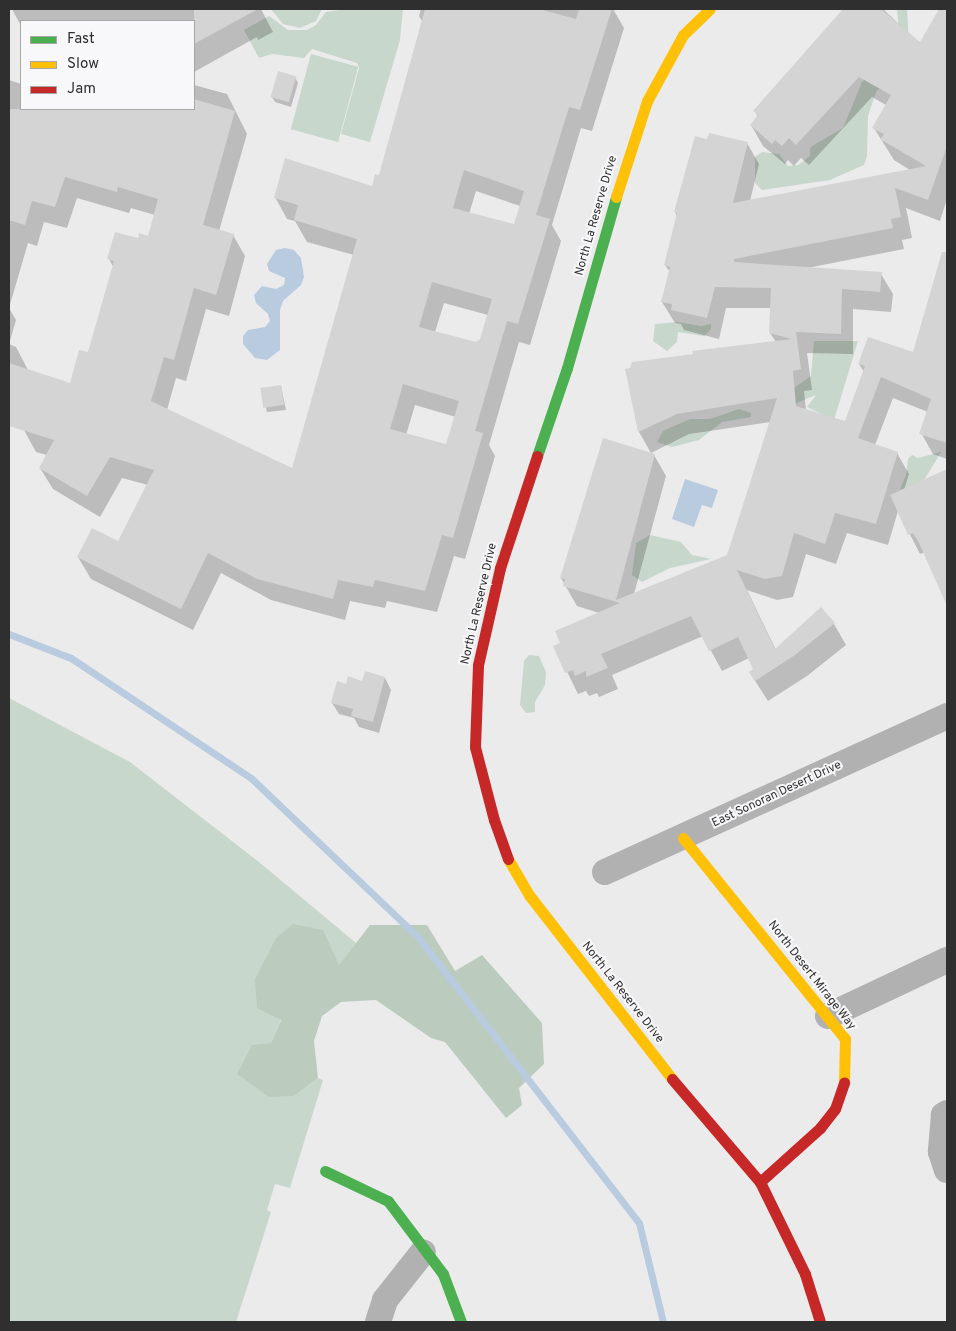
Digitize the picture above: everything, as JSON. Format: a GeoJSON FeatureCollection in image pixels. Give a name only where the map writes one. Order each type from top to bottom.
{"type":"FeatureCollection","features":[{"type":"Feature","properties":{"kind":"street","name":"North La Reserve Drive"},"geometry":{"type":"LineString","coordinates":[[710,9],[683,36],[647,101],[622,176],[567,368],[500,568],[478,665],[475,747],[494,820],[510,864],[529,895],[658,1062],[760,1182],[805,1274],[820,1322]]}},
{"type":"Feature","properties":{"kind":"street","name":"East Sonoran Desert Drive"},"geometry":{"type":"LineString","coordinates":[[605,872],[947,716]]}},
{"type":"Feature","properties":{"kind":"street","name":"North Desert Mirage Way"},"geometry":{"type":"LineString","coordinates":[[683,838],[845,1039],[847,1061],[844,1085],[835,1109],[820,1128],[760,1182]]}},
{"type":"Feature","properties":{"kind":"street"},"geometry":{"type":"LineString","coordinates":[[828,1016],[947,960]]}},
{"type":"Feature","properties":{"kind":"street"},"geometry":{"type":"LineString","coordinates":[[947,1114],[944,1115],[940,1152],[947,1170]]}},
{"type":"Feature","properties":{"kind":"street"},"geometry":{"type":"LineString","coordinates":[[326,1171],[388,1201],[423,1252],[443,1274],[461,1322]]}},
{"type":"Feature","properties":{"kind":"street"},"geometry":{"type":"LineString","coordinates":[[378,1322],[385,1300],[423,1252]]}},
{"type":"Feature","properties":{"kind":"green space"},"geometry":{"type":"Polygon","coordinates":[[[271,9],[322,9],[316,21],[300,28],[283,24],[271,9]]]}},
{"type":"Feature","properties":{"kind":"green space"},"geometry":{"type":"Polygon","coordinates":[[[346,9],[403,9],[400,40],[370,142],[341,134],[359,68],[357,63],[312,49],[304,58],[272,54],[259,58],[244,30],[269,16],[288,30],[307,30],[316,25],[326,12],[346,9]]]}},
{"type":"Feature","properties":{"kind":"green space"},"geometry":{"type":"Polygon","coordinates":[[[897,9],[907,9],[909,42],[896,69],[876,92],[868,116],[867,156],[864,165],[830,180],[762,190],[755,183],[755,157],[762,152],[779,154],[788,166],[798,165],[810,156],[810,148],[843,128],[862,82],[872,73],[899,35],[897,9]]]}},
{"type":"Feature","properties":{"kind":"green space"},"geometry":{"type":"Polygon","coordinates":[[[311,54],[358,67],[338,142],[291,129],[311,54]]]}},
{"type":"Feature","properties":{"kind":"green space"},"geometry":{"type":"Polygon","coordinates":[[[677,322],[701,326],[711,324],[711,329],[704,336],[678,332],[677,342],[667,351],[653,341],[655,324],[677,322]]]}},
{"type":"Feature","properties":{"kind":"green space"},"geometry":{"type":"Polygon","coordinates":[[[814,341],[858,341],[834,420],[807,407],[816,395],[794,404],[794,388],[811,376],[814,341]]]}},
{"type":"Feature","properties":{"kind":"green space"},"geometry":{"type":"Polygon","coordinates":[[[739,409],[751,413],[751,417],[722,422],[699,440],[672,447],[657,442],[663,431],[690,419],[710,419],[739,409]]]}},
{"type":"Feature","properties":{"kind":"green space"},"geometry":{"type":"Polygon","coordinates":[[[941,452],[923,482],[906,490],[900,489],[906,475],[908,459],[912,455],[918,458],[941,452]]]}},
{"type":"Feature","properties":{"kind":"green space"},"geometry":{"type":"Polygon","coordinates":[[[650,535],[681,542],[692,555],[711,559],[670,568],[642,582],[632,575],[636,543],[650,535]]]}},
{"type":"Feature","properties":{"kind":"green space"},"geometry":{"type":"Polygon","coordinates":[[[529,655],[539,656],[546,672],[545,685],[535,702],[535,712],[526,713],[520,705],[524,661],[529,655]]]}},
{"type":"Feature","properties":{"kind":"green space"},"geometry":{"type":"Polygon","coordinates":[[[9,698],[130,762],[259,862],[356,943],[339,966],[281,1019],[271,1043],[294,1096],[318,1078],[323,1080],[290,1188],[275,1184],[267,1210],[271,1212],[236,1322],[9,1322],[9,698]]]}},
{"type":"Feature","properties":{"kind":"green space"},"geometry":{"type":"Polygon","coordinates":[[[293,924],[323,930],[339,965],[370,925],[427,925],[455,971],[482,955],[542,1023],[544,1064],[519,1088],[522,1105],[506,1118],[445,1042],[431,1038],[376,1000],[341,1002],[322,1016],[314,1041],[318,1078],[294,1096],[269,1097],[237,1074],[252,1045],[271,1043],[281,1020],[257,1008],[255,979],[276,938],[293,924]]]}},
{"type":"Feature","properties":{"kind":"water"},"geometry":{"type":"Polygon","coordinates":[[[285,248],[294,250],[301,258],[304,277],[301,285],[283,301],[280,310],[280,350],[267,360],[255,358],[243,344],[243,336],[248,330],[265,327],[270,321],[268,314],[256,303],[254,295],[262,286],[276,289],[284,285],[285,278],[269,271],[267,264],[276,250],[285,248]]]}},
{"type":"Feature","properties":{"kind":"water"},"geometry":{"type":"Polygon","coordinates":[[[685,479],[718,490],[712,508],[702,505],[694,527],[672,519],[685,479]]]}},
{"type":"Feature","properties":{"kind":"building"},"geometry":{"type":"Polygon","coordinates":[[[194,9],[258,9],[195,43],[194,9]]]}},
{"type":"Feature","properties":{"kind":"building"},"geometry":{"type":"Polygon","coordinates":[[[425,9],[539,9],[576,19],[579,9],[612,9],[580,110],[569,107],[536,215],[550,219],[518,324],[507,321],[475,431],[483,433],[453,538],[442,535],[425,591],[375,580],[373,587],[338,580],[333,599],[257,579],[208,553],[181,609],[77,557],[92,528],[118,541],[154,470],[110,457],[87,496],[39,468],[54,440],[9,426],[9,363],[70,383],[79,350],[88,352],[114,261],[107,259],[115,232],[138,238],[139,233],[148,236],[158,199],[118,187],[117,192],[65,177],[55,207],[32,201],[25,225],[9,220],[9,109],[195,110],[195,99],[235,111],[203,225],[234,234],[216,295],[194,288],[174,360],[164,357],[151,401],[292,468],[357,239],[294,220],[298,205],[274,198],[285,158],[372,186],[375,174],[379,175],[425,9]],[[464,170],[453,208],[514,224],[524,191],[464,170]],[[432,282],[419,327],[476,342],[480,339],[492,299],[432,282]],[[403,384],[390,429],[446,444],[459,401],[403,384]]]}},
{"type":"Feature","properties":{"kind":"building"},"geometry":{"type":"Polygon","coordinates":[[[843,9],[881,9],[920,42],[939,9],[947,9],[947,146],[928,200],[895,188],[901,217],[891,219],[893,228],[734,259],[734,262],[882,272],[880,292],[842,289],[841,334],[796,332],[801,369],[793,371],[796,406],[845,421],[865,366],[858,364],[868,337],[913,352],[942,252],[947,252],[947,443],[919,434],[931,399],[881,377],[858,438],[898,452],[876,524],[835,513],[825,544],[794,533],[782,576],[765,579],[737,570],[775,649],[821,607],[835,623],[795,655],[755,681],[749,672],[753,669],[738,637],[709,651],[691,616],[601,654],[608,668],[586,677],[586,671],[575,676],[573,670],[565,673],[553,646],[560,643],[555,631],[620,603],[563,586],[565,579],[560,578],[603,438],[655,454],[616,600],[727,555],[777,398],[677,414],[638,432],[625,369],[630,368],[632,362],[693,354],[692,351],[792,339],[769,333],[771,288],[715,287],[707,318],[671,310],[672,304],[661,302],[670,267],[664,265],[677,213],[674,212],[695,136],[707,139],[709,133],[748,142],[733,203],[926,166],[880,139],[884,134],[872,128],[891,95],[859,77],[796,145],[789,138],[782,146],[775,140],[772,144],[750,125],[758,115],[753,111],[843,9]]]}},
{"type":"Feature","properties":{"kind":"building"},"geometry":{"type":"Polygon","coordinates":[[[278,71],[296,76],[289,102],[271,97],[278,71]]]}},
{"type":"Feature","properties":{"kind":"building"},"geometry":{"type":"Polygon","coordinates":[[[281,385],[284,405],[263,408],[260,388],[281,385]]]}},
{"type":"Feature","properties":{"kind":"building"},"geometry":{"type":"Polygon","coordinates":[[[947,469],[947,606],[919,543],[913,533],[908,535],[890,495],[947,469]]]}},
{"type":"Feature","properties":{"kind":"building"},"geometry":{"type":"Polygon","coordinates":[[[365,671],[385,677],[373,722],[351,716],[353,709],[331,703],[337,681],[346,684],[348,676],[362,681],[365,671]]]}},
{"type":"Feature","properties":{"kind":"waterway"},"geometry":{"type":"LineString","coordinates":[[9,634],[71,658],[251,778],[418,937],[639,1223],[663,1322]]}},
{"type":"Feature","properties":{"kind":"traffic: fast"},"geometry":{"type":"LineString","coordinates":[[537,456],[567,368],[616,197]]}},
{"type":"Feature","properties":{"kind":"traffic: fast"},"geometry":{"type":"LineString","coordinates":[[325,1171],[388,1201],[443,1274],[461,1322]]}},
{"type":"Feature","properties":{"kind":"traffic: slow"},"geometry":{"type":"LineString","coordinates":[[616,197],[647,101],[683,35],[710,9]]}},
{"type":"Feature","properties":{"kind":"traffic: slow"},"geometry":{"type":"LineString","coordinates":[[683,838],[845,1039],[844,1083]]}},
{"type":"Feature","properties":{"kind":"traffic: slow"},"geometry":{"type":"LineString","coordinates":[[508,859],[529,895],[672,1079]]}},
{"type":"Feature","properties":{"kind":"traffic: jam"},"geometry":{"type":"LineString","coordinates":[[508,859],[494,820],[475,747],[478,665],[500,568],[537,456]]}},
{"type":"Feature","properties":{"kind":"traffic: jam"},"geometry":{"type":"LineString","coordinates":[[672,1079],[760,1182],[805,1274],[820,1322]]}},
{"type":"Feature","properties":{"kind":"traffic: jam"},"geometry":{"type":"LineString","coordinates":[[760,1182],[820,1128],[835,1109],[844,1083]]}}]}
